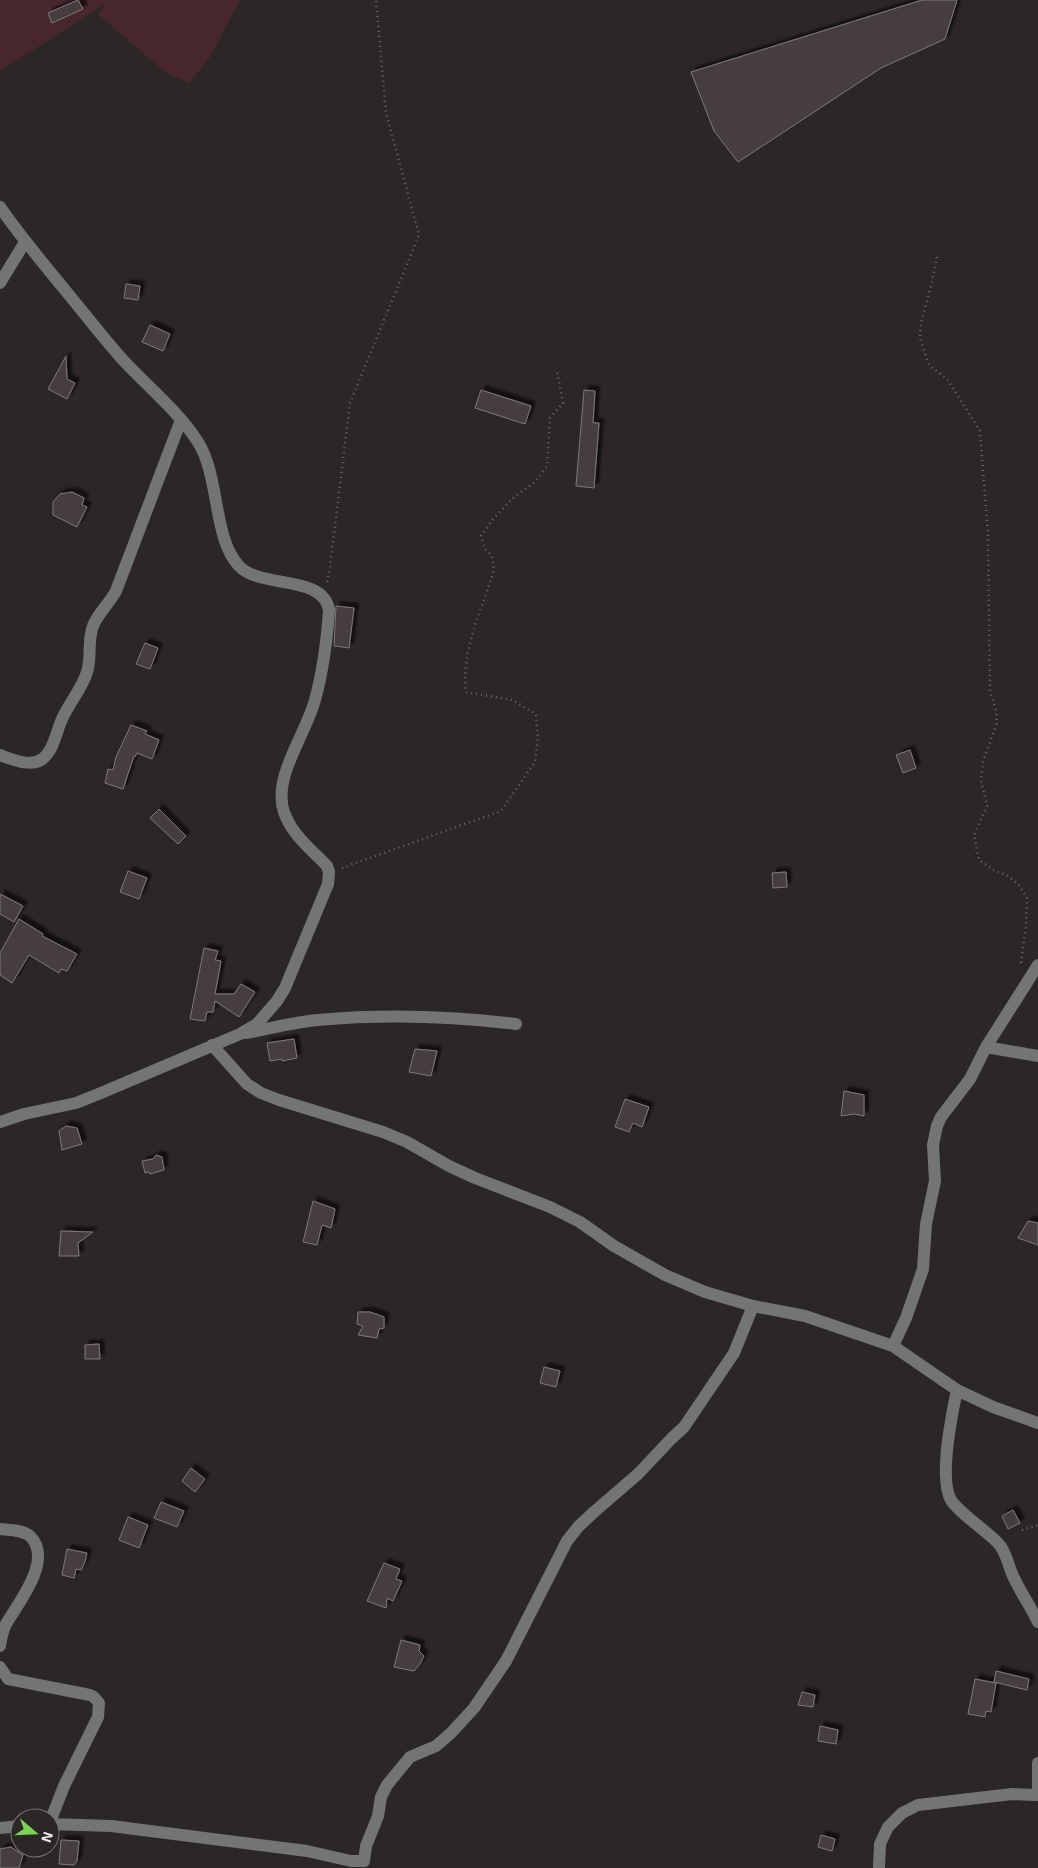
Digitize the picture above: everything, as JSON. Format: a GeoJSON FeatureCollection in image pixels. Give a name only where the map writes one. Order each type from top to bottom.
{"type":"FeatureCollection","features":[{"type":"Feature","properties":{"kind":"street"},"geometry":{"type":"LineString","coordinates":[[0,206],[25,242],[122,359],[181,420],[197,440],[208,462],[224,536],[229,551],[238,565],[243,571],[255,576],[309,588],[324,596],[329,610],[324,662],[310,717],[286,770],[281,793],[284,812],[288,822],[303,843],[326,866],[329,872],[328,884],[285,988],[277,1001],[257,1024],[240,1034],[76,1103],[24,1114],[0,1122]]}},
{"type":"Feature","properties":{"kind":"street"},"geometry":{"type":"LineString","coordinates":[[0,284],[25,242]]}},
{"type":"Feature","properties":{"kind":"street"},"geometry":{"type":"LineString","coordinates":[[0,755],[19,761],[31,762],[40,760],[50,750],[62,718],[86,676],[93,626],[116,591],[181,420]]}},
{"type":"Feature","properties":{"kind":"street"},"geometry":{"type":"LineString","coordinates":[[893,1346],[906,1318],[923,1269],[926,1224],[935,1181],[933,1145],[937,1126],[941,1117],[970,1079],[986,1047],[1035,970]]}},
{"type":"Feature","properties":{"kind":"street"},"geometry":{"type":"LineString","coordinates":[[240,1034],[317,1020],[380,1017],[436,1016],[516,1024]]}},
{"type":"Feature","properties":{"kind":"street"},"geometry":{"type":"LineString","coordinates":[[212,1045],[247,1084],[261,1093],[383,1132],[408,1142],[449,1166],[550,1207],[580,1222],[614,1246],[664,1275],[705,1292],[753,1306],[805,1316],[893,1346],[957,1390],[993,1407],[1038,1423]]}},
{"type":"Feature","properties":{"kind":"street"},"geometry":{"type":"LineString","coordinates":[[986,1047],[1038,1056]]}},
{"type":"Feature","properties":{"kind":"street"},"geometry":{"type":"LineString","coordinates":[[60,1823],[134,1828],[218,1841],[307,1851],[363,1864],[366,1846],[378,1816],[381,1797],[391,1779],[410,1757],[436,1746],[474,1708],[506,1661],[567,1541],[578,1527],[638,1474],[684,1427],[734,1353],[753,1306]]}},
{"type":"Feature","properties":{"kind":"street"},"geometry":{"type":"LineString","coordinates":[[957,1390],[946,1455],[946,1482],[949,1497],[971,1520],[999,1544],[1014,1578],[1038,1622]]}},
{"type":"Feature","properties":{"kind":"street"},"geometry":{"type":"LineString","coordinates":[[0,1529],[22,1532],[30,1536],[35,1545],[38,1561],[28,1588],[5,1626],[0,1646]]}},
{"type":"Feature","properties":{"kind":"street"},"geometry":{"type":"LineString","coordinates":[[0,1668],[8,1679],[94,1696],[99,1703],[98,1717],[64,1786],[56,1808]]}},
{"type":"Feature","properties":{"kind":"street"},"geometry":{"type":"LineString","coordinates":[[879,1868],[880,1844],[888,1827],[902,1813],[918,1804],[1012,1794],[1038,1795],[1038,1763]]}},
{"type":"Feature","properties":{"kind":"path"},"geometry":{"type":"LineString","coordinates":[[324,596],[330,567],[350,403],[419,235],[386,113],[376,0]]}},
{"type":"Feature","properties":{"kind":"path"},"geometry":{"type":"LineString","coordinates":[[937,257],[920,323],[920,339],[929,365],[947,379],[980,431],[987,513],[990,692],[996,710],[996,723],[984,761],[981,780],[987,806],[974,835],[979,860],[995,871],[1007,875],[1018,884],[1027,898],[1026,933],[1021,962],[1035,970]]}},
{"type":"Feature","properties":{"kind":"path"},"geometry":{"type":"LineString","coordinates":[[329,872],[501,811],[535,762],[538,738],[536,714],[512,700],[466,692],[465,680],[468,652],[494,570],[492,556],[485,549],[481,536],[493,519],[514,497],[535,482],[547,466],[550,418],[563,403],[557,371]]}},
{"type":"Feature","properties":{"kind":"path"},"geometry":{"type":"LineString","coordinates":[[1022,1530],[1038,1525]]}},
{"type":"Feature","properties":{"kind":"shaded area"},"geometry":{"type":"Polygon","coordinates":[[[0,0],[240,0],[210,57],[189,83],[166,73],[98,14],[107,3],[0,71],[0,0]]]}},
{"type":"Feature","properties":{"kind":"building"},"geometry":{"type":"Polygon","coordinates":[[[78,0],[83,9],[52,23],[48,13],[78,0]]]}},
{"type":"Feature","properties":{"kind":"building"},"geometry":{"type":"Polygon","coordinates":[[[922,0],[957,0],[945,39],[881,68],[738,162],[714,131],[691,72],[922,0]]]}},
{"type":"Feature","properties":{"kind":"building"},"geometry":{"type":"Polygon","coordinates":[[[126,284],[140,286],[138,300],[124,298],[126,284]]]}},
{"type":"Feature","properties":{"kind":"building"},"geometry":{"type":"Polygon","coordinates":[[[150,325],[170,334],[163,351],[142,342],[150,325]]]}},
{"type":"Feature","properties":{"kind":"building"},"geometry":{"type":"Polygon","coordinates":[[[66,356],[67,379],[75,383],[67,399],[48,389],[66,356]]]}},
{"type":"Feature","properties":{"kind":"building"},"geometry":{"type":"Polygon","coordinates":[[[481,390],[531,406],[525,424],[475,408],[481,390]]]}},
{"type":"Feature","properties":{"kind":"building"},"geometry":{"type":"Polygon","coordinates":[[[584,390],[595,391],[593,423],[599,423],[594,488],[576,486],[584,390]]]}},
{"type":"Feature","properties":{"kind":"building"},"geometry":{"type":"Polygon","coordinates":[[[72,492],[84,498],[82,505],[87,507],[77,527],[53,515],[53,502],[60,494],[72,492]]]}},
{"type":"Feature","properties":{"kind":"building"},"geometry":{"type":"Polygon","coordinates":[[[336,606],[354,608],[349,648],[334,646],[336,606]]]}},
{"type":"Feature","properties":{"kind":"building"},"geometry":{"type":"Polygon","coordinates":[[[145,643],[158,648],[150,669],[136,664],[145,643]]]}},
{"type":"Feature","properties":{"kind":"building"},"geometry":{"type":"Polygon","coordinates":[[[131,725],[147,731],[145,734],[159,740],[152,759],[137,753],[134,756],[123,789],[105,783],[108,769],[113,770],[116,757],[131,725]]]}},
{"type":"Feature","properties":{"kind":"building"},"geometry":{"type":"Polygon","coordinates":[[[910,750],[916,768],[903,773],[896,755],[910,750]]]}},
{"type":"Feature","properties":{"kind":"building"},"geometry":{"type":"Polygon","coordinates":[[[159,809],[186,836],[178,844],[150,818],[159,809]]]}},
{"type":"Feature","properties":{"kind":"building"},"geometry":{"type":"Polygon","coordinates":[[[128,871],[147,878],[139,899],[120,892],[128,871]]]}},
{"type":"Feature","properties":{"kind":"building"},"geometry":{"type":"Polygon","coordinates":[[[786,872],[787,887],[773,888],[772,873],[786,872]]]}},
{"type":"Feature","properties":{"kind":"building"},"geometry":{"type":"Polygon","coordinates":[[[0,894],[23,906],[14,922],[0,914],[0,894]]]}},
{"type":"Feature","properties":{"kind":"building"},"geometry":{"type":"Polygon","coordinates":[[[19,919],[43,934],[42,936],[77,954],[67,971],[61,969],[59,973],[29,955],[12,983],[0,975],[0,953],[19,919]]]}},
{"type":"Feature","properties":{"kind":"building"},"geometry":{"type":"Polygon","coordinates":[[[204,948],[218,951],[215,960],[221,961],[215,994],[234,994],[241,984],[255,992],[239,1017],[215,1001],[213,1012],[207,1012],[205,1021],[190,1019],[204,948]]]}},
{"type":"Feature","properties":{"kind":"building"},"geometry":{"type":"Polygon","coordinates":[[[294,1039],[297,1058],[270,1061],[267,1043],[294,1039]]]}},
{"type":"Feature","properties":{"kind":"building"},"geometry":{"type":"Polygon","coordinates":[[[415,1049],[437,1051],[431,1076],[409,1072],[415,1049]]]}},
{"type":"Feature","properties":{"kind":"building"},"geometry":{"type":"Polygon","coordinates":[[[844,1091],[864,1095],[864,1116],[854,1114],[841,1116],[844,1091]]]}},
{"type":"Feature","properties":{"kind":"building"},"geometry":{"type":"Polygon","coordinates":[[[625,1099],[649,1107],[642,1127],[633,1123],[629,1132],[615,1127],[625,1099]]]}},
{"type":"Feature","properties":{"kind":"building"},"geometry":{"type":"Polygon","coordinates":[[[66,1126],[77,1128],[82,1144],[62,1150],[59,1131],[66,1126]]]}},
{"type":"Feature","properties":{"kind":"building"},"geometry":{"type":"Polygon","coordinates":[[[156,1155],[162,1157],[164,1170],[150,1174],[149,1172],[145,1173],[142,1161],[153,1159],[156,1155]]]}},
{"type":"Feature","properties":{"kind":"building"},"geometry":{"type":"Polygon","coordinates":[[[313,1201],[335,1209],[331,1228],[322,1225],[317,1245],[303,1242],[313,1201]]]}},
{"type":"Feature","properties":{"kind":"building"},"geometry":{"type":"Polygon","coordinates":[[[1028,1221],[1038,1223],[1038,1245],[1018,1238],[1028,1221]]]}},
{"type":"Feature","properties":{"kind":"building"},"geometry":{"type":"Polygon","coordinates":[[[61,1231],[93,1232],[78,1243],[79,1256],[59,1256],[61,1231]]]}},
{"type":"Feature","properties":{"kind":"building"},"geometry":{"type":"Polygon","coordinates":[[[358,1312],[370,1312],[384,1317],[384,1328],[379,1329],[377,1338],[358,1335],[363,1326],[357,1324],[358,1312]]]}},
{"type":"Feature","properties":{"kind":"building"},"geometry":{"type":"Polygon","coordinates":[[[99,1344],[100,1359],[85,1359],[85,1345],[99,1344]]]}},
{"type":"Feature","properties":{"kind":"building"},"geometry":{"type":"Polygon","coordinates":[[[544,1367],[560,1371],[556,1387],[540,1383],[544,1367]]]}},
{"type":"Feature","properties":{"kind":"building"},"geometry":{"type":"Polygon","coordinates":[[[191,1468],[205,1479],[195,1492],[182,1481],[191,1468]]]}},
{"type":"Feature","properties":{"kind":"building"},"geometry":{"type":"Polygon","coordinates":[[[161,1502],[184,1511],[177,1527],[154,1518],[161,1502]]]}},
{"type":"Feature","properties":{"kind":"building"},"geometry":{"type":"Polygon","coordinates":[[[1013,1510],[1020,1523],[1008,1529],[1002,1516],[1013,1510]]]}},
{"type":"Feature","properties":{"kind":"building"},"geometry":{"type":"Polygon","coordinates":[[[128,1517],[148,1525],[139,1548],[119,1540],[128,1517]]]}},
{"type":"Feature","properties":{"kind":"building"},"geometry":{"type":"Polygon","coordinates":[[[67,1549],[87,1553],[81,1570],[76,1569],[74,1578],[62,1575],[67,1549]]]}},
{"type":"Feature","properties":{"kind":"building"},"geometry":{"type":"Polygon","coordinates":[[[384,1563],[400,1569],[396,1579],[402,1581],[393,1601],[387,1598],[386,1608],[367,1601],[384,1563]]]}},
{"type":"Feature","properties":{"kind":"building"},"geometry":{"type":"Polygon","coordinates":[[[401,1640],[420,1645],[419,1651],[424,1656],[414,1671],[394,1667],[401,1640]]]}},
{"type":"Feature","properties":{"kind":"building"},"geometry":{"type":"Polygon","coordinates":[[[996,1671],[1029,1679],[1027,1690],[994,1682],[996,1671]]]}},
{"type":"Feature","properties":{"kind":"building"},"geometry":{"type":"Polygon","coordinates":[[[975,1679],[996,1683],[991,1712],[986,1711],[985,1717],[968,1714],[975,1679]]]}},
{"type":"Feature","properties":{"kind":"building"},"geometry":{"type":"Polygon","coordinates":[[[802,1692],[815,1695],[813,1707],[798,1705],[802,1692]]]}},
{"type":"Feature","properties":{"kind":"building"},"geometry":{"type":"Polygon","coordinates":[[[820,1726],[838,1730],[836,1744],[818,1741],[820,1726]]]}},
{"type":"Feature","properties":{"kind":"building"},"geometry":{"type":"Polygon","coordinates":[[[821,1835],[835,1839],[832,1851],[818,1847],[821,1835]]]}},
{"type":"Feature","properties":{"kind":"building"},"geometry":{"type":"Polygon","coordinates":[[[61,1840],[79,1841],[77,1861],[74,1865],[59,1864],[61,1840]]]}},
{"type":"Feature","properties":{"kind":"building"},"geometry":{"type":"Polygon","coordinates":[[[10,1847],[10,1858],[22,1858],[19,1868],[0,1868],[0,1849],[10,1847]]]}}]}
